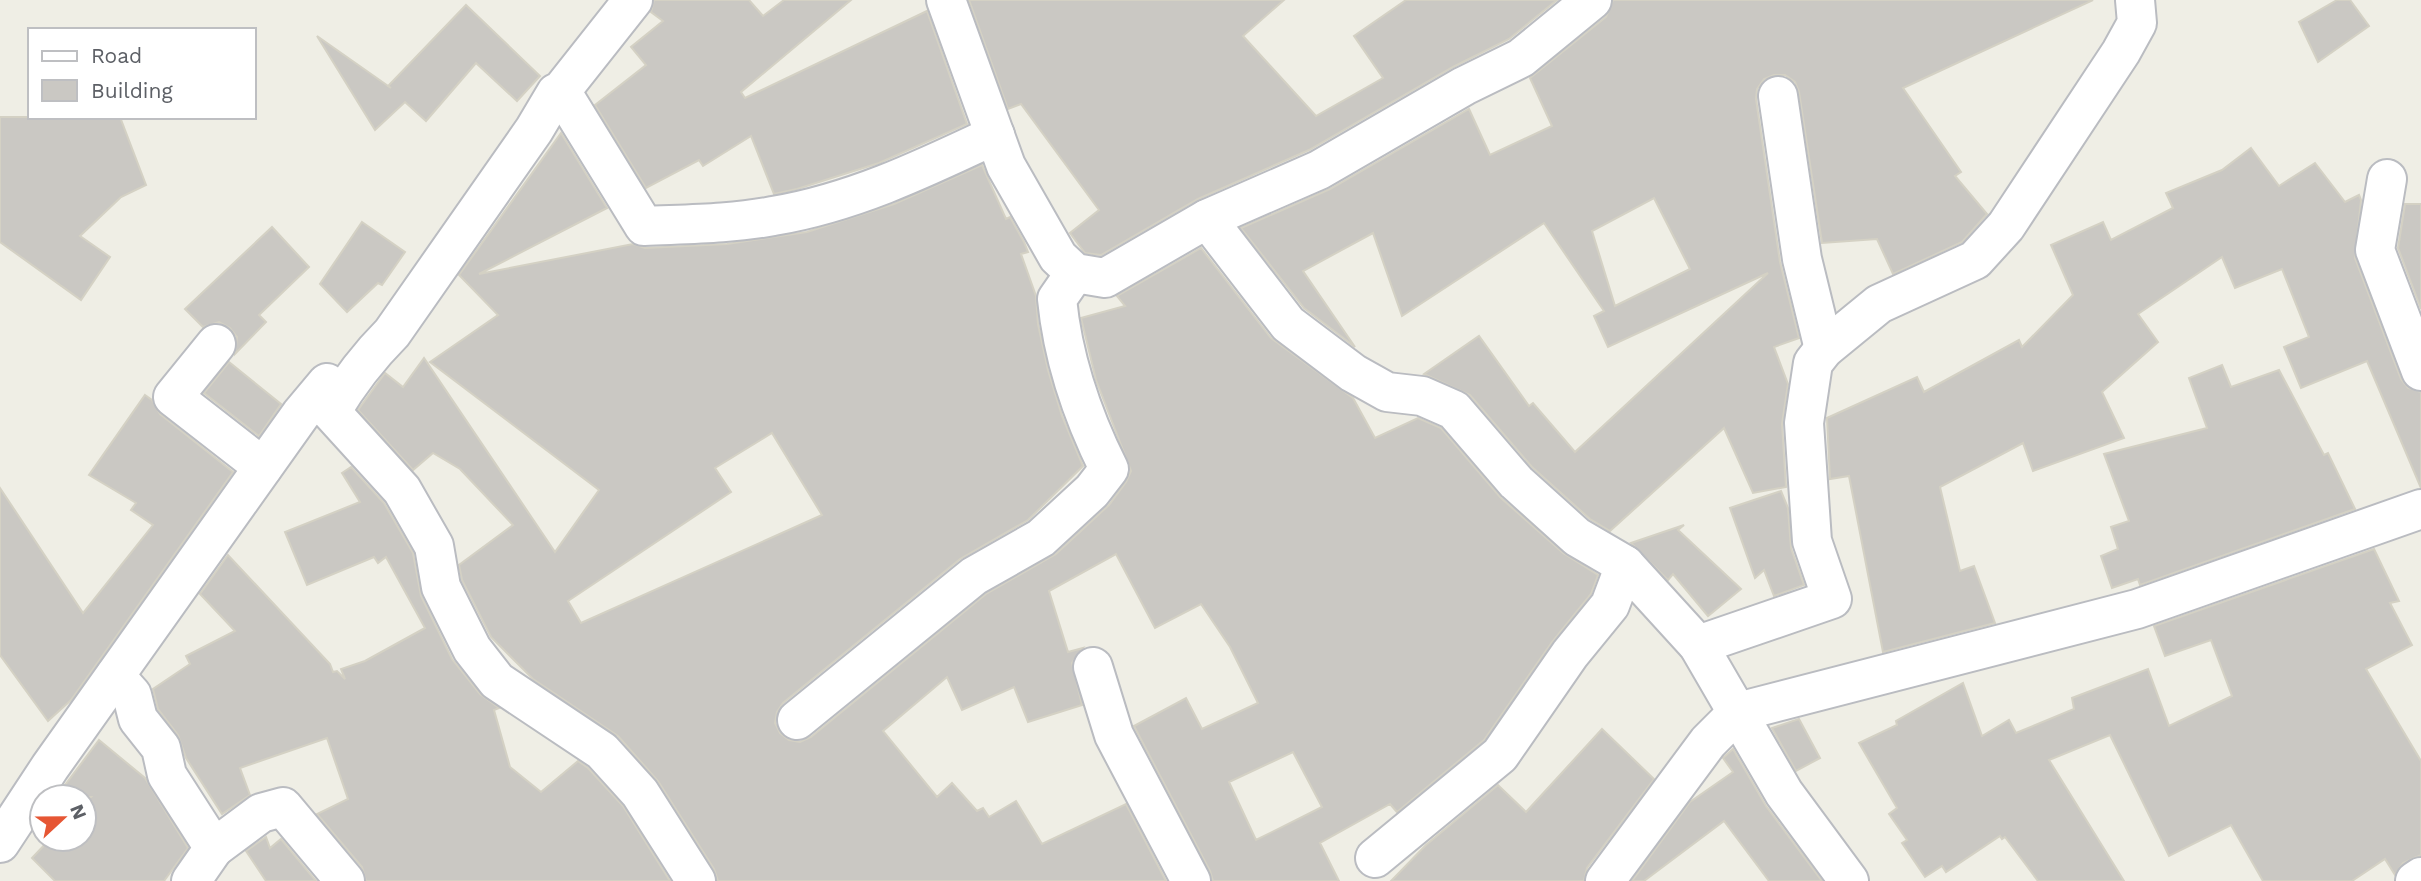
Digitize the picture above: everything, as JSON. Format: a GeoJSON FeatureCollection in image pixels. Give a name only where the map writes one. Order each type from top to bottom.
{"type":"FeatureCollection","features":[{"type":"Feature","properties":{"kind":"street"},"geometry":{"type":"LineString","coordinates":[[633,0],[561,91],[556,93],[534,130],[392,333],[364,361],[340,394],[331,412],[402,490],[434,546],[441,587],[471,649],[497,681],[602,751],[640,793],[696,881]]}},
{"type":"Feature","properties":{"kind":"street"},"geometry":{"type":"LineString","coordinates":[[946,0],[1006,166],[1058,257],[1075,273],[1105,278],[1207,219],[1319,170],[1464,86],[1521,58],[1592,0]]}},
{"type":"Feature","properties":{"kind":"street"},"geometry":{"type":"LineString","coordinates":[[1698,645],[1832,599],[1812,541],[1804,423],[1813,363],[1824,349],[1879,304],[1975,260],[2006,226],[2121,52],[2137,23],[2135,0]]}},
{"type":"Feature","properties":{"kind":"street"},"geometry":{"type":"LineString","coordinates":[[561,91],[644,226],[773,216],[838,201],[902,178],[995,135]]}},
{"type":"Feature","properties":{"kind":"street"},"geometry":{"type":"LineString","coordinates":[[1778,96],[1802,259],[1824,349]]}},
{"type":"Feature","properties":{"kind":"street"},"geometry":{"type":"LineString","coordinates":[[2386,179],[2375,250],[2421,371]]}},
{"type":"Feature","properties":{"kind":"street"},"geometry":{"type":"LineString","coordinates":[[1207,219],[1287,324],[1353,373],[1387,393],[1422,396],[1454,410],[1526,491],[1577,537],[1625,565],[1698,645],[1784,793],[1849,881]]}},
{"type":"Feature","properties":{"kind":"street"},"geometry":{"type":"LineString","coordinates":[[797,720],[974,576],[1041,538],[1092,491],[1109,469],[1079,402],[1060,333],[1057,299],[1075,273]]}},
{"type":"Feature","properties":{"kind":"street"},"geometry":{"type":"LineString","coordinates":[[216,344],[173,397],[264,467]]}},
{"type":"Feature","properties":{"kind":"street"},"geometry":{"type":"LineString","coordinates":[[0,843],[121,683],[264,467],[327,383],[340,394]]}},
{"type":"Feature","properties":{"kind":"street"},"geometry":{"type":"LineString","coordinates":[[1605,881],[1708,742],[1738,712],[2137,609],[2421,509]]}},
{"type":"Feature","properties":{"kind":"street"},"geometry":{"type":"LineString","coordinates":[[1375,858],[1500,755],[1570,654],[1610,605],[1625,565]]}},
{"type":"Feature","properties":{"kind":"street"},"geometry":{"type":"LineString","coordinates":[[1093,667],[1114,735],[1191,881]]}},
{"type":"Feature","properties":{"kind":"street"},"geometry":{"type":"LineString","coordinates":[[121,683],[138,719],[161,748],[167,775],[214,848]]}},
{"type":"Feature","properties":{"kind":"street"},"geometry":{"type":"LineString","coordinates":[[191,881],[214,848],[261,813],[284,807],[345,881]]}},
{"type":"Feature","properties":{"kind":"street"},"geometry":{"type":"LineString","coordinates":[[2416,881],[2421,877]]}},
{"type":"Feature","properties":{"kind":"building"},"geometry":{"type":"Polygon","coordinates":[[[654,0],[749,0],[763,16],[784,0],[851,0],[741,92],[745,98],[927,11],[967,124],[879,163],[774,194],[751,136],[703,166],[699,160],[646,188],[595,105],[646,65],[631,47],[663,21],[651,12],[654,0]]]}},
{"type":"Feature","properties":{"kind":"building"},"geometry":{"type":"Polygon","coordinates":[[[969,0],[1284,0],[1243,36],[1316,116],[1383,78],[1354,36],[1406,0],[1557,0],[1509,39],[1453,67],[1309,150],[1198,199],[1101,255],[1085,253],[1070,233],[1099,210],[1021,104],[1008,109],[969,0]]]}},
{"type":"Feature","properties":{"kind":"building"},"geometry":{"type":"Polygon","coordinates":[[[1613,0],[2093,0],[1903,88],[1961,172],[1955,176],[1987,214],[1962,242],[1893,274],[1877,239],[1822,243],[1799,92],[1795,82],[1785,75],[1764,79],[1757,89],[1756,99],[1780,262],[1799,338],[1774,347],[1788,384],[1782,424],[1786,487],[1753,493],[1724,428],[1610,531],[1590,519],[1532,467],[1470,395],[1424,374],[1479,336],[1529,406],[1533,403],[1575,452],[1768,273],[1608,347],[1594,316],[1604,311],[1544,223],[1402,316],[1373,233],[1303,271],[1355,347],[1304,308],[1241,228],[1330,189],[1469,109],[1490,155],[1552,126],[1530,78],[1606,17],[1613,0]],[[1654,198],[1592,231],[1615,306],[1690,269],[1654,198]]]}},
{"type":"Feature","properties":{"kind":"building"},"geometry":{"type":"Polygon","coordinates":[[[2337,0],[2350,0],[2369,26],[2318,62],[2299,22],[2337,0]]]}},
{"type":"Feature","properties":{"kind":"building"},"geometry":{"type":"Polygon","coordinates":[[[466,5],[540,76],[517,101],[476,63],[426,121],[405,102],[375,130],[317,36],[388,86],[466,5]]]}},
{"type":"Feature","properties":{"kind":"building"},"geometry":{"type":"Polygon","coordinates":[[[0,117],[121,119],[146,185],[121,197],[80,236],[110,257],[81,300],[0,242],[0,117]]]}},
{"type":"Feature","properties":{"kind":"building"},"geometry":{"type":"Polygon","coordinates":[[[561,133],[607,208],[479,274],[633,244],[645,248],[727,244],[807,232],[894,204],[982,165],[1006,219],[1010,217],[1028,252],[1021,254],[1036,296],[1038,324],[1048,370],[1062,416],[1083,466],[1028,520],[960,559],[783,703],[777,712],[775,723],[780,733],[789,740],[800,742],[811,737],[986,594],[1056,554],[1109,505],[1131,471],[1096,380],[1081,318],[1125,306],[1117,296],[1201,248],[1271,338],[1353,398],[1375,438],[1418,418],[1441,428],[1501,498],[1563,553],[1598,575],[1591,594],[1552,642],[1484,740],[1397,812],[1390,804],[1320,843],[1339,881],[1213,881],[1134,726],[1186,698],[1202,729],[1258,703],[1230,647],[1201,604],[1155,628],[1116,554],[1049,591],[1068,652],[1083,648],[1072,663],[1082,705],[1028,722],[1014,687],[962,710],[947,677],[883,731],[937,797],[952,783],[977,811],[983,808],[989,817],[1016,801],[1042,844],[1126,804],[1166,881],[718,881],[714,869],[658,781],[618,736],[533,679],[491,637],[462,580],[459,565],[513,525],[460,469],[433,453],[413,470],[358,410],[385,373],[403,387],[424,358],[555,552],[599,490],[430,362],[498,315],[459,275],[561,133]],[[772,433],[715,468],[731,492],[568,601],[581,623],[822,515],[772,433]],[[1293,752],[1229,782],[1256,840],[1322,807],[1293,752]]]}},
{"type":"Feature","properties":{"kind":"building"},"geometry":{"type":"Polygon","coordinates":[[[2251,148],[2279,186],[2315,163],[2345,202],[2359,195],[2361,200],[2355,258],[2401,379],[2408,388],[2421,392],[2421,488],[2367,361],[2301,388],[2284,347],[2309,337],[2282,269],[2235,288],[2222,257],[2138,314],[2158,342],[2102,392],[2124,438],[2033,471],[2023,443],[1940,487],[1960,571],[1974,566],[1995,623],[1883,652],[1849,476],[1830,479],[1827,418],[1917,377],[1924,392],[2019,340],[2022,347],[2073,295],[2051,245],[2103,222],[2111,240],[2173,208],[2166,193],[2222,170],[2251,148]]]}},
{"type":"Feature","properties":{"kind":"building"},"geometry":{"type":"Polygon","coordinates":[[[2405,204],[2421,204],[2421,309],[2398,248],[2405,204]]]}},
{"type":"Feature","properties":{"kind":"building"},"geometry":{"type":"Polygon","coordinates":[[[362,222],[405,252],[382,285],[378,283],[347,312],[320,284],[362,222]]]}},
{"type":"Feature","properties":{"kind":"building"},"geometry":{"type":"Polygon","coordinates":[[[272,227],[309,267],[259,315],[266,322],[235,354],[237,337],[230,328],[219,322],[203,327],[185,309],[272,227]]]}},
{"type":"Feature","properties":{"kind":"building"},"geometry":{"type":"Polygon","coordinates":[[[229,362],[281,404],[259,436],[204,393],[229,362]]]}},
{"type":"Feature","properties":{"kind":"building"},"geometry":{"type":"Polygon","coordinates":[[[2222,365],[2231,387],[2279,370],[2324,455],[2328,453],[2355,509],[2140,585],[2138,579],[2112,588],[2101,556],[2118,549],[2111,527],[2129,521],[2104,454],[2207,428],[2189,378],[2222,365]]]}},
{"type":"Feature","properties":{"kind":"building"},"geometry":{"type":"Polygon","coordinates":[[[145,395],[152,400],[160,414],[233,472],[71,700],[48,721],[0,655],[0,488],[83,613],[153,525],[131,510],[136,503],[89,475],[145,395]]]}},
{"type":"Feature","properties":{"kind":"building"},"geometry":{"type":"Polygon","coordinates":[[[351,467],[384,503],[413,553],[421,596],[452,659],[480,694],[499,708],[494,710],[510,767],[541,792],[578,761],[588,768],[623,806],[670,881],[366,881],[362,867],[317,814],[348,799],[327,738],[240,768],[250,795],[222,814],[186,758],[178,735],[158,709],[153,689],[190,664],[186,656],[235,631],[200,594],[228,555],[330,664],[333,672],[337,671],[345,679],[341,669],[365,661],[425,628],[386,557],[378,563],[374,557],[307,585],[285,532],[360,502],[342,473],[351,467]]]}},
{"type":"Feature","properties":{"kind":"building"},"geometry":{"type":"Polygon","coordinates":[[[1781,491],[1788,508],[1791,548],[1804,585],[1774,596],[1764,570],[1755,578],[1730,508],[1781,491]]]}},
{"type":"Feature","properties":{"kind":"building"},"geometry":{"type":"Polygon","coordinates":[[[1684,525],[1678,530],[1741,589],[1708,616],[1673,574],[1668,580],[1631,543],[1684,525]]]}},
{"type":"Feature","properties":{"kind":"building"},"geometry":{"type":"Polygon","coordinates":[[[2374,549],[2399,601],[2390,603],[2412,645],[2366,669],[2421,761],[2421,855],[2403,863],[2395,875],[2385,859],[2352,881],[2263,881],[2231,825],[2169,856],[2110,735],[2049,760],[2124,881],[2038,881],[2005,837],[2002,839],[2000,836],[1946,872],[1942,866],[1925,877],[1902,843],[1907,840],[1889,814],[1897,808],[1859,743],[1897,725],[1896,721],[1963,683],[1982,736],[2009,720],[2016,733],[2074,709],[2072,698],[2148,669],[2169,726],[2232,696],[2211,640],[2165,656],[2154,626],[2374,549]]]}},
{"type":"Feature","properties":{"kind":"building"},"geometry":{"type":"Polygon","coordinates":[[[1799,719],[1820,758],[1796,771],[1772,728],[1799,719]]]}},
{"type":"Feature","properties":{"kind":"building"},"geometry":{"type":"Polygon","coordinates":[[[1602,729],[1654,779],[1587,868],[1584,881],[1391,881],[1426,845],[1498,785],[1526,812],[1602,729]]]}},
{"type":"Feature","properties":{"kind":"building"},"geometry":{"type":"Polygon","coordinates":[[[99,740],[145,778],[188,848],[164,881],[55,881],[32,858],[37,853],[98,853],[98,783],[67,783],[99,740]]]}},
{"type":"Feature","properties":{"kind":"building"},"geometry":{"type":"Polygon","coordinates":[[[1733,749],[1766,806],[1822,881],[1769,881],[1724,821],[1644,881],[1632,881],[1690,802],[1733,772],[1723,758],[1733,749]]]}},
{"type":"Feature","properties":{"kind":"building"},"geometry":{"type":"Polygon","coordinates":[[[266,837],[270,848],[281,839],[316,881],[266,881],[246,851],[266,837]]]}}]}
